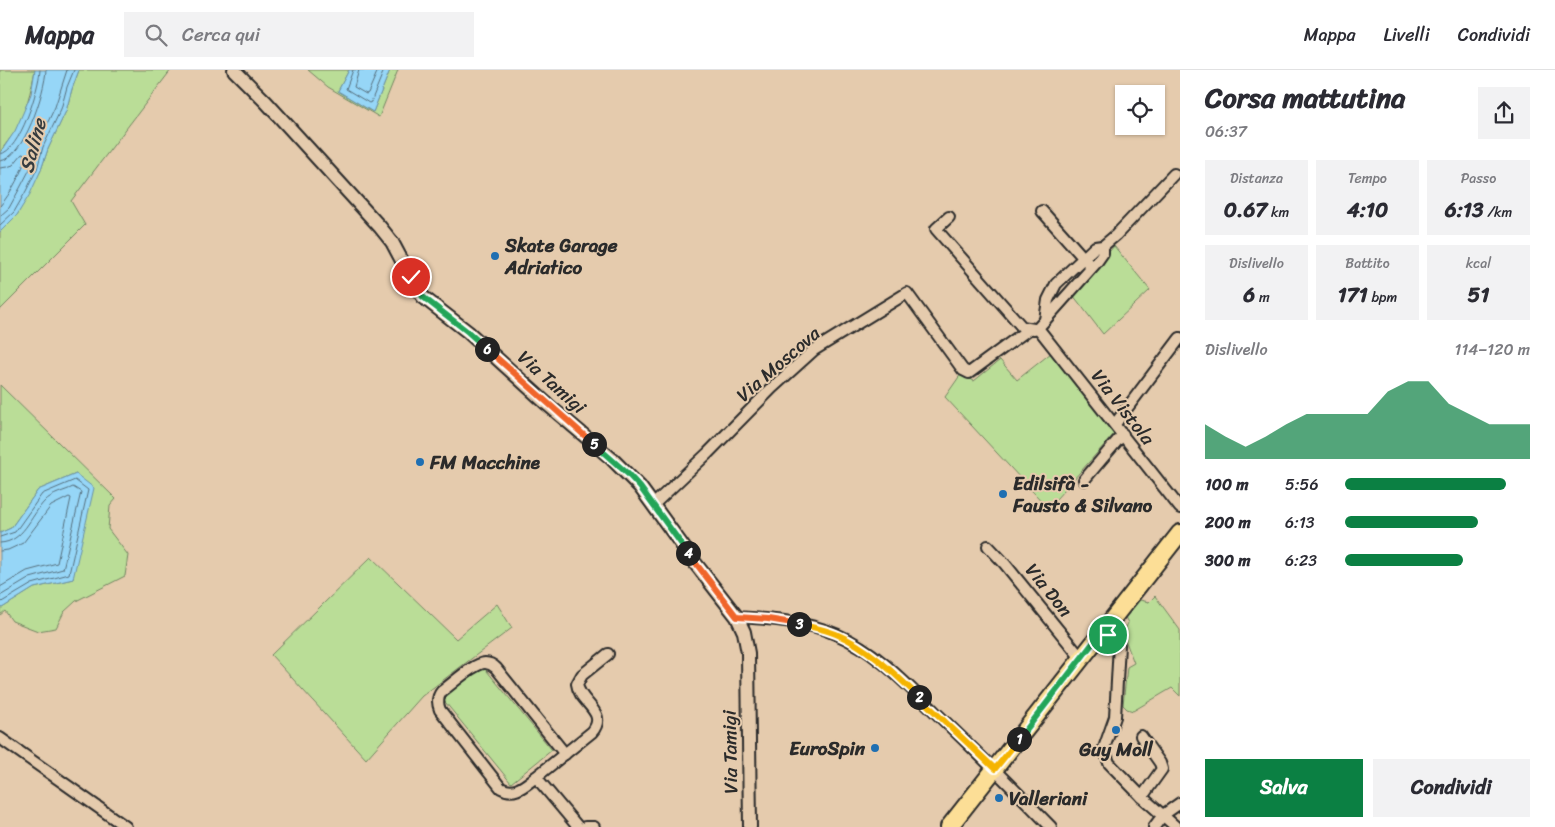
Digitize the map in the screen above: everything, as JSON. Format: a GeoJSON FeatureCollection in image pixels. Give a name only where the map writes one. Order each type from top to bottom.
{"type":"FeatureCollection","features":[{"type":"Feature","properties":{"kind":"main road"},"geometry":{"type":"LineString","coordinates":[[957,824],[995,769],[1180,533]]}},
{"type":"Feature","properties":{"kind":"street","name":"Via Tamigi"},"geometry":{"type":"LineString","coordinates":[[234,70],[266,102],[380,227],[392,242],[419,293],[468,332],[634,480],[737,617],[744,632],[748,653],[750,827]]}},
{"type":"Feature","properties":{"kind":"street"},"geometry":{"type":"LineString","coordinates":[[1046,320],[1048,300],[1056,284],[1095,247],[1103,246],[1116,235],[1174,174]]}},
{"type":"Feature","properties":{"kind":"street"},"geometry":{"type":"LineString","coordinates":[[1042,211],[1093,267]]}},
{"type":"Feature","properties":{"kind":"street","name":"Via Vistola"},"geometry":{"type":"LineString","coordinates":[[949,217],[936,229],[1022,327],[1034,329],[1115,424],[1180,508]]}},
{"type":"Feature","properties":{"kind":"street"},"geometry":{"type":"LineString","coordinates":[[1034,329],[1046,320],[1093,267],[1103,253],[1103,246]]}},
{"type":"Feature","properties":{"kind":"street","name":"Via Moscova"},"geometry":{"type":"LineString","coordinates":[[653,505],[708,454],[772,388],[814,350],[907,293],[963,370],[969,373],[1034,329]]}},
{"type":"Feature","properties":{"kind":"street"},"geometry":{"type":"LineString","coordinates":[[1115,424],[1180,338]]}},
{"type":"Feature","properties":{"kind":"street"},"geometry":{"type":"LineString","coordinates":[[1084,480],[1123,434]]}},
{"type":"Feature","properties":{"kind":"street","name":"Via Don"},"geometry":{"type":"LineString","coordinates":[[988,546],[1005,564],[1081,658]]}},
{"type":"Feature","properties":{"kind":"street"},"geometry":{"type":"LineString","coordinates":[[737,617],[773,620],[812,627],[836,634],[854,643],[891,670],[995,769],[1051,827]]}},
{"type":"Feature","properties":{"kind":"street"},"geometry":{"type":"LineString","coordinates":[[1103,630],[1119,645],[1115,717],[1104,748],[1109,763],[1142,797],[1176,827]]}},
{"type":"Feature","properties":{"kind":"street"},"geometry":{"type":"LineString","coordinates":[[564,754],[496,668],[490,664],[484,663],[479,665],[440,693],[438,703],[440,710],[501,788],[508,791],[517,791],[592,732],[597,725],[597,715],[580,693],[577,684],[582,675],[608,654]]}},
{"type":"Feature","properties":{"kind":"street"},"geometry":{"type":"LineString","coordinates":[[1141,736],[1160,762],[1162,769],[1142,797]]}},
{"type":"Feature","properties":{"kind":"street"},"geometry":{"type":"LineString","coordinates":[[0,738],[126,827]]}},
{"type":"Feature","properties":{"kind":"street"},"geometry":{"type":"LineString","coordinates":[[536,777],[578,827]]}},
{"type":"Feature","properties":{"kind":"street"},"geometry":{"type":"LineString","coordinates":[[1154,827],[1163,815],[1180,803]]}},
{"type":"Feature","properties":{"kind":"street"},"geometry":{"type":"LineString","coordinates":[[585,827],[594,827]]}},
{"type":"Feature","properties":{"kind":"green space"},"geometry":{"type":"Polygon","coordinates":[[[0,70],[35,70],[23,116],[0,153],[0,70]]]}},
{"type":"Feature","properties":{"kind":"green space"},"geometry":{"type":"Polygon","coordinates":[[[79,70],[171,70],[71,201],[85,225],[0,310],[0,232],[17,215],[41,170],[48,149],[66,111],[79,70]]]}},
{"type":"Feature","properties":{"kind":"green space"},"geometry":{"type":"Polygon","coordinates":[[[308,70],[349,70],[338,91],[373,112],[390,70],[398,70],[379,117],[328,87],[308,70]]]}},
{"type":"Feature","properties":{"kind":"green space"},"geometry":{"type":"Polygon","coordinates":[[[1114,246],[1150,290],[1103,334],[1073,295],[1114,246]]]}},
{"type":"Feature","properties":{"kind":"green space"},"geometry":{"type":"Polygon","coordinates":[[[1051,353],[1114,434],[1048,508],[945,397],[961,374],[974,381],[1000,360],[1017,380],[1051,353]]]}},
{"type":"Feature","properties":{"kind":"green space"},"geometry":{"type":"Polygon","coordinates":[[[0,385],[116,499],[110,506],[108,529],[128,555],[125,576],[76,601],[64,612],[56,628],[38,631],[12,621],[5,611],[0,615],[0,607],[2,608],[34,588],[73,579],[76,474],[38,490],[11,528],[0,533],[0,385]]]}},
{"type":"Feature","properties":{"kind":"green space"},"geometry":{"type":"Polygon","coordinates":[[[371,557],[456,639],[497,604],[512,628],[422,696],[366,759],[271,655],[371,557]]]}},
{"type":"Feature","properties":{"kind":"green space"},"geometry":{"type":"Polygon","coordinates":[[[1155,596],[1180,630],[1180,696],[1172,688],[1133,711],[1123,705],[1127,667],[1134,663],[1123,634],[1128,623],[1125,617],[1140,600],[1149,602],[1155,596]]]}},
{"type":"Feature","properties":{"kind":"green space"},"geometry":{"type":"Polygon","coordinates":[[[482,665],[552,750],[511,783],[441,697],[482,665]]]}},
{"type":"Feature","properties":{"kind":"water","name":"Saline"},"geometry":{"type":"Polygon","coordinates":[[[35,70],[79,70],[66,111],[30,194],[17,215],[0,232],[0,153],[15,131],[23,113],[31,94],[35,70]]]}},
{"type":"Feature","properties":{"kind":"water"},"geometry":{"type":"Polygon","coordinates":[[[349,70],[390,70],[373,112],[338,91],[349,70]]]}},
{"type":"Feature","properties":{"kind":"water"},"geometry":{"type":"Polygon","coordinates":[[[76,474],[94,488],[73,579],[34,588],[2,608],[0,607],[0,533],[11,528],[38,490],[76,474]]]}},
{"type":"Feature","properties":{"kind":"place","name":"Skate Garage Adriatico"},"geometry":{"type":"Point","coordinates":[495,256]}},
{"type":"Feature","properties":{"kind":"place","name":"FM Macchine"},"geometry":{"type":"Point","coordinates":[420,462]}},
{"type":"Feature","properties":{"kind":"place","name":"Edilsifà - Fausto & Silvano"},"geometry":{"type":"Point","coordinates":[1003,494]}},
{"type":"Feature","properties":{"kind":"place","name":"Guy Moll"},"geometry":{"type":"Point","coordinates":[1116,730]}},
{"type":"Feature","properties":{"kind":"place","name":"EuroSpin"},"geometry":{"type":"Point","coordinates":[875,748]}},
{"type":"Feature","properties":{"kind":"place","name":"Valleriani"},"geometry":{"type":"Point","coordinates":[999,798]}},
{"type":"Feature","properties":{"kind":"route"},"geometry":{"type":"LineString","coordinates":[[411,277],[423,297],[468,332],[634,480],[737,617],[773,620],[812,627],[836,634],[854,643],[891,670],[995,769],[1103,630],[1108,635]]}}]}
